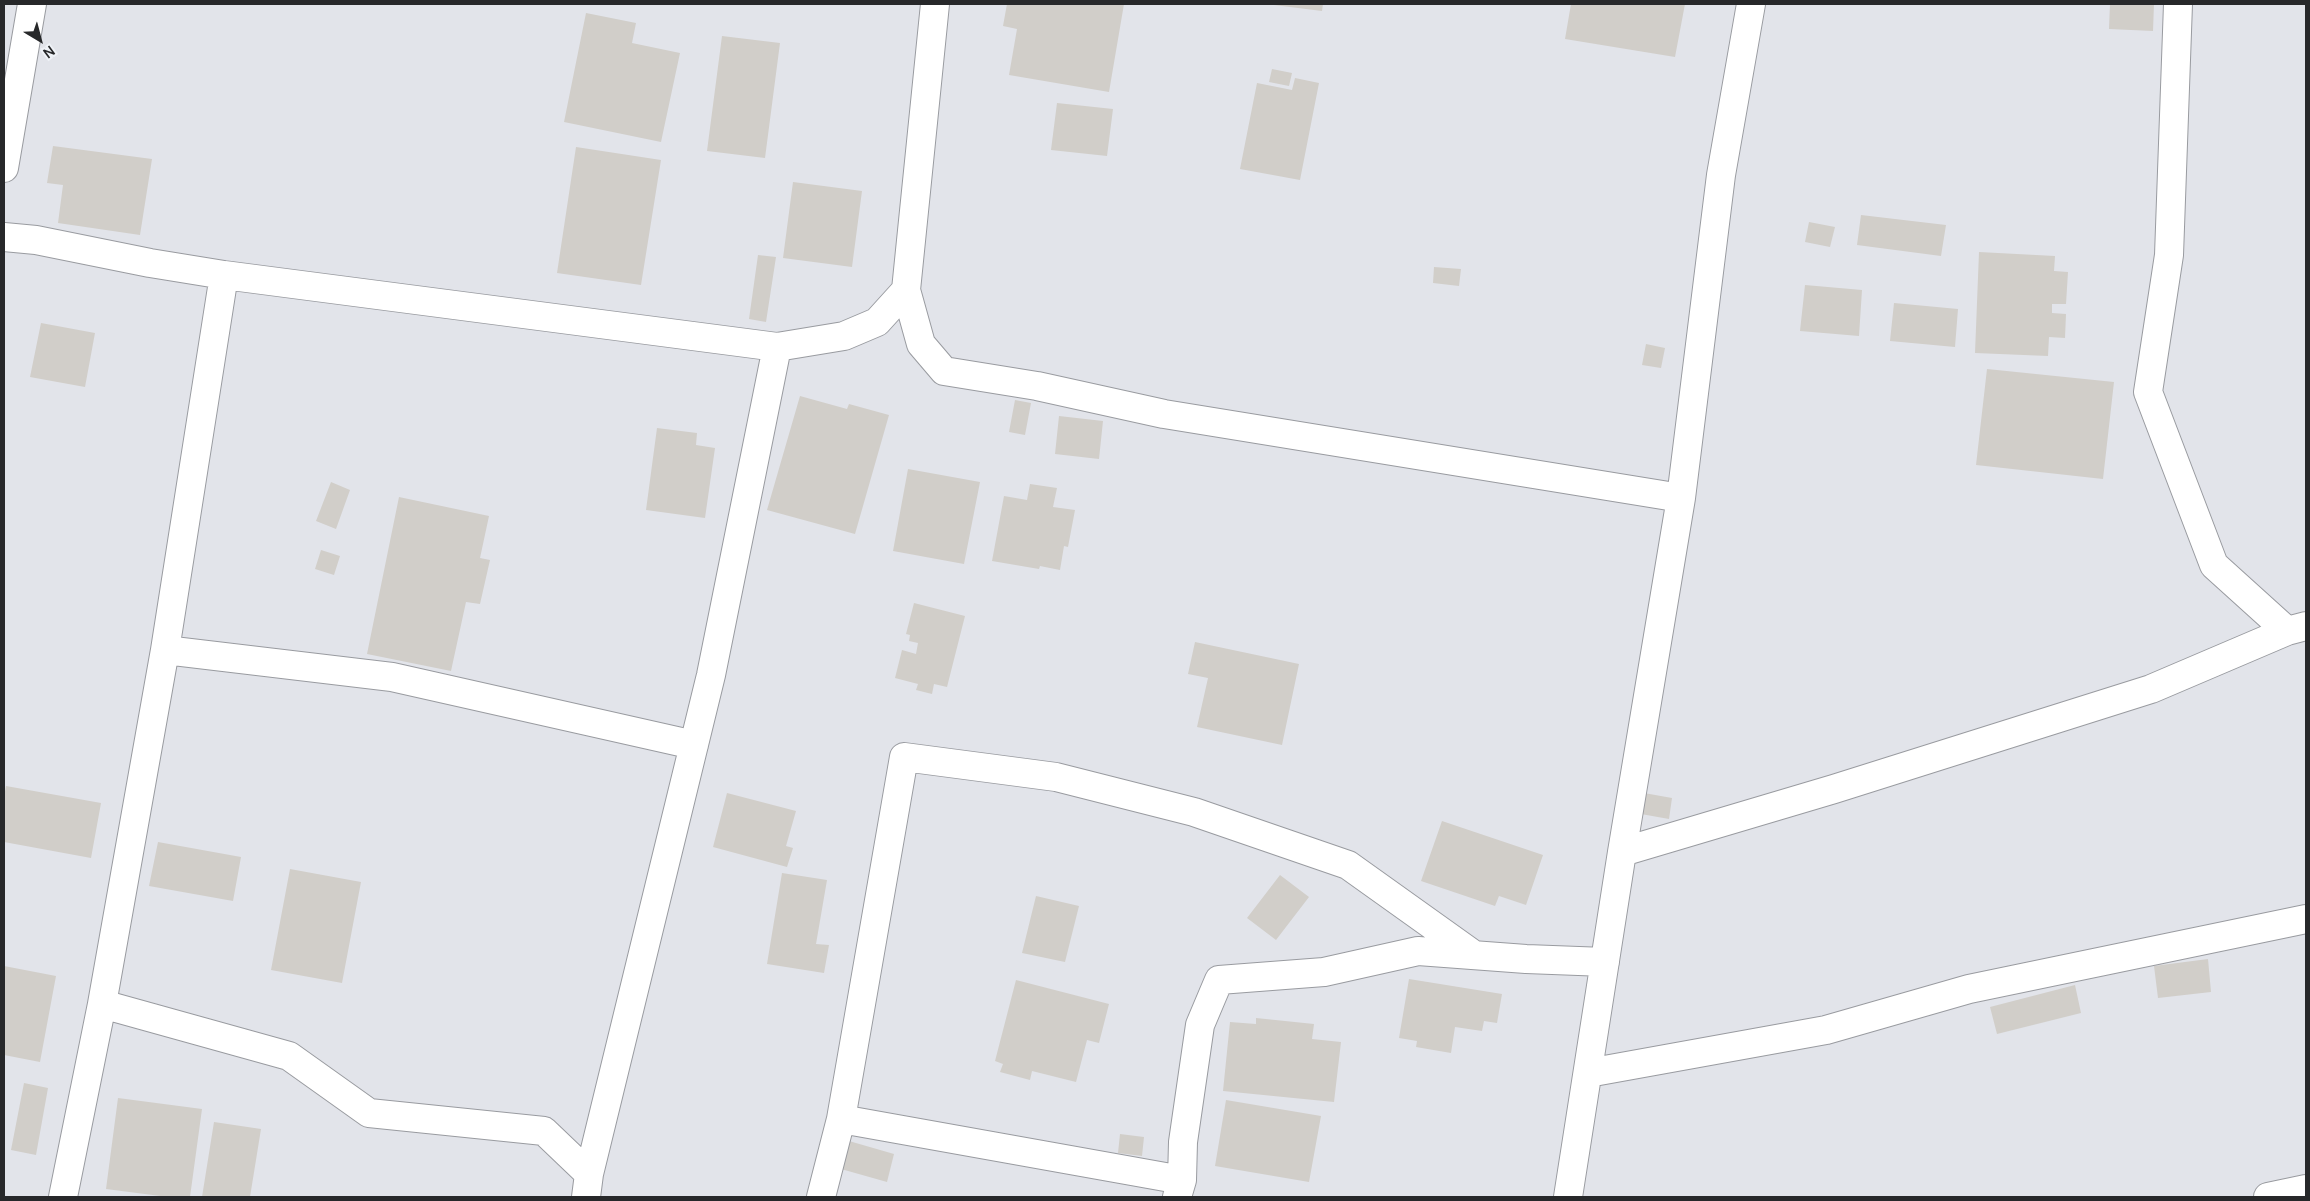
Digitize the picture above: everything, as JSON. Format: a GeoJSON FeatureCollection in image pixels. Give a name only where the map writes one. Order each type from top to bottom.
{"type":"FeatureCollection","features":[{"type":"Feature","properties":{"kind":"street"},"geometry":{"type":"LineString","coordinates":[[4,168],[10,97],[32,4]]}},
{"type":"Feature","properties":{"kind":"street"},"geometry":{"type":"LineString","coordinates":[[935,4],[906,290],[921,344],[944,371],[1037,386],[1164,414],[1681,498]]}},
{"type":"Feature","properties":{"kind":"street"},"geometry":{"type":"LineString","coordinates":[[1568,1197],[1622,852],[1681,498],[1721,174],[1751,4]]}},
{"type":"Feature","properties":{"kind":"street"},"geometry":{"type":"LineString","coordinates":[[1622,852],[1834,789],[2151,689],[2296,628],[2214,565],[2148,392],[2169,255],[2178,4]]}},
{"type":"Feature","properties":{"kind":"street"},"geometry":{"type":"LineString","coordinates":[[4,237],[36,240],[142,262],[224,275],[777,348],[844,336],[876,322],[906,290]]}},
{"type":"Feature","properties":{"kind":"street"},"geometry":{"type":"LineString","coordinates":[[63,1197],[102,1004],[165,650],[224,275]]}},
{"type":"Feature","properties":{"kind":"street"},"geometry":{"type":"LineString","coordinates":[[588,1185],[711,675],[777,348]]}},
{"type":"Feature","properties":{"kind":"street"},"geometry":{"type":"LineString","coordinates":[[165,650],[392,677],[694,745]]}},
{"type":"Feature","properties":{"kind":"street"},"geometry":{"type":"LineString","coordinates":[[821,1197],[841,1118],[904,757],[1056,777],[1194,812],[1348,865],[1474,955]]}},
{"type":"Feature","properties":{"kind":"street"},"geometry":{"type":"LineString","coordinates":[[1588,1073],[1826,1030],[1969,989],[2306,919]]}},
{"type":"Feature","properties":{"kind":"street"},"geometry":{"type":"LineString","coordinates":[[841,1118],[1179,1189],[1183,1142],[1200,1026],[1219,980],[1324,972],[1418,951],[1526,959],[1605,962]]}},
{"type":"Feature","properties":{"kind":"street"},"geometry":{"type":"LineString","coordinates":[[102,1004],[289,1056],[369,1113],[544,1131],[588,1185]]}},
{"type":"Feature","properties":{"kind":"street"},"geometry":{"type":"LineString","coordinates":[[2268,1197],[2306,1189]]}},
{"type":"Feature","properties":{"kind":"building"},"geometry":{"type":"Polygon","coordinates":[[[1007,4],[1124,4],[1109,92],[1009,75],[1017,29],[1003,26],[1007,4]]]}},
{"type":"Feature","properties":{"kind":"building"},"geometry":{"type":"Polygon","coordinates":[[[1266,4],[1323,4],[1322,11],[1266,4]]]}},
{"type":"Feature","properties":{"kind":"building"},"geometry":{"type":"Polygon","coordinates":[[[1571,4],[1685,4],[1675,57],[1565,39],[1571,4]]]}},
{"type":"Feature","properties":{"kind":"building"},"geometry":{"type":"Polygon","coordinates":[[[2110,4],[2154,4],[2153,31],[2109,29],[2110,4]]]}},
{"type":"Feature","properties":{"kind":"building"},"geometry":{"type":"Polygon","coordinates":[[[586,13],[636,23],[632,43],[680,53],[661,142],[564,122],[586,13]]]}},
{"type":"Feature","properties":{"kind":"building"},"geometry":{"type":"Polygon","coordinates":[[[722,36],[780,43],[765,158],[707,151],[722,36]]]}},
{"type":"Feature","properties":{"kind":"building"},"geometry":{"type":"Polygon","coordinates":[[[1272,69],[1292,73],[1289,86],[1269,82],[1272,69]]]}},
{"type":"Feature","properties":{"kind":"building"},"geometry":{"type":"Polygon","coordinates":[[[1295,78],[1319,83],[1300,180],[1240,169],[1257,83],[1292,90],[1295,78]]]}},
{"type":"Feature","properties":{"kind":"building"},"geometry":{"type":"Polygon","coordinates":[[[1057,103],[1113,109],[1107,156],[1051,150],[1057,103]]]}},
{"type":"Feature","properties":{"kind":"building"},"geometry":{"type":"Polygon","coordinates":[[[53,146],[152,159],[140,235],[58,223],[63,185],[47,183],[53,146]]]}},
{"type":"Feature","properties":{"kind":"building"},"geometry":{"type":"Polygon","coordinates":[[[576,147],[661,160],[641,285],[557,273],[576,147]]]}},
{"type":"Feature","properties":{"kind":"building"},"geometry":{"type":"Polygon","coordinates":[[[793,182],[862,191],[852,267],[783,258],[793,182]]]}},
{"type":"Feature","properties":{"kind":"building"},"geometry":{"type":"Polygon","coordinates":[[[1861,215],[1946,225],[1941,256],[1857,245],[1861,215]]]}},
{"type":"Feature","properties":{"kind":"building"},"geometry":{"type":"Polygon","coordinates":[[[1809,222],[1835,227],[1830,247],[1805,242],[1809,222]]]}},
{"type":"Feature","properties":{"kind":"building"},"geometry":{"type":"Polygon","coordinates":[[[1979,252],[2055,256],[2054,271],[2068,272],[2066,304],[2052,304],[2052,313],[2066,314],[2065,338],[2049,337],[2048,356],[1975,353],[1979,252]]]}},
{"type":"Feature","properties":{"kind":"building"},"geometry":{"type":"Polygon","coordinates":[[[758,255],[776,257],[766,322],[749,319],[758,255]]]}},
{"type":"Feature","properties":{"kind":"building"},"geometry":{"type":"Polygon","coordinates":[[[1434,267],[1461,269],[1459,286],[1433,283],[1434,267]]]}},
{"type":"Feature","properties":{"kind":"building"},"geometry":{"type":"Polygon","coordinates":[[[1805,285],[1862,290],[1859,336],[1800,331],[1805,285]]]}},
{"type":"Feature","properties":{"kind":"building"},"geometry":{"type":"Polygon","coordinates":[[[1894,303],[1958,309],[1955,347],[1890,341],[1894,303]]]}},
{"type":"Feature","properties":{"kind":"building"},"geometry":{"type":"Polygon","coordinates":[[[41,323],[95,333],[85,387],[30,377],[41,323]]]}},
{"type":"Feature","properties":{"kind":"building"},"geometry":{"type":"Polygon","coordinates":[[[1646,344],[1665,348],[1661,368],[1642,365],[1646,344]]]}},
{"type":"Feature","properties":{"kind":"building"},"geometry":{"type":"Polygon","coordinates":[[[1987,369],[2114,382],[2103,479],[1976,465],[1987,369]]]}},
{"type":"Feature","properties":{"kind":"building"},"geometry":{"type":"Polygon","coordinates":[[[800,396],[847,409],[849,404],[889,415],[855,534],[767,510],[800,396]]]}},
{"type":"Feature","properties":{"kind":"building"},"geometry":{"type":"Polygon","coordinates":[[[1015,400],[1031,403],[1025,435],[1009,432],[1015,400]]]}},
{"type":"Feature","properties":{"kind":"building"},"geometry":{"type":"Polygon","coordinates":[[[1059,416],[1103,421],[1099,459],[1055,454],[1059,416]]]}},
{"type":"Feature","properties":{"kind":"building"},"geometry":{"type":"Polygon","coordinates":[[[657,428],[697,433],[696,445],[715,448],[705,518],[646,510],[657,428]]]}},
{"type":"Feature","properties":{"kind":"building"},"geometry":{"type":"Polygon","coordinates":[[[908,469],[980,482],[964,564],[893,551],[908,469]]]}},
{"type":"Feature","properties":{"kind":"building"},"geometry":{"type":"Polygon","coordinates":[[[331,482],[350,490],[336,529],[316,521],[331,482]]]}},
{"type":"Feature","properties":{"kind":"building"},"geometry":{"type":"Polygon","coordinates":[[[1030,484],[1057,488],[1053,507],[1075,510],[1068,547],[1064,546],[1060,570],[1040,566],[1039,569],[992,561],[1004,496],[1027,500],[1030,484]]]}},
{"type":"Feature","properties":{"kind":"building"},"geometry":{"type":"Polygon","coordinates":[[[399,497],[489,516],[480,558],[490,560],[480,604],[466,602],[451,671],[367,654],[399,497]]]}},
{"type":"Feature","properties":{"kind":"building"},"geometry":{"type":"Polygon","coordinates":[[[321,550],[340,556],[334,575],[315,569],[321,550]]]}},
{"type":"Feature","properties":{"kind":"building"},"geometry":{"type":"Polygon","coordinates":[[[914,603],[965,616],[947,687],[934,684],[932,694],[916,690],[918,684],[895,678],[902,650],[916,654],[918,643],[909,641],[910,635],[906,634],[914,603]]]}},
{"type":"Feature","properties":{"kind":"building"},"geometry":{"type":"Polygon","coordinates":[[[1195,642],[1299,664],[1282,745],[1197,727],[1208,678],[1188,674],[1195,642]]]}},
{"type":"Feature","properties":{"kind":"building"},"geometry":{"type":"Polygon","coordinates":[[[6,786],[101,803],[91,858],[4,842],[4,797],[6,786]]]}},
{"type":"Feature","properties":{"kind":"building"},"geometry":{"type":"Polygon","coordinates":[[[727,793],[796,811],[786,846],[793,848],[787,867],[713,847],[727,793]]]}},
{"type":"Feature","properties":{"kind":"building"},"geometry":{"type":"Polygon","coordinates":[[[1644,793],[1672,798],[1669,819],[1641,814],[1644,793]]]}},
{"type":"Feature","properties":{"kind":"building"},"geometry":{"type":"Polygon","coordinates":[[[1442,821],[1543,855],[1526,905],[1499,896],[1495,906],[1421,881],[1442,821]]]}},
{"type":"Feature","properties":{"kind":"building"},"geometry":{"type":"Polygon","coordinates":[[[158,842],[241,857],[233,901],[149,886],[158,842]]]}},
{"type":"Feature","properties":{"kind":"building"},"geometry":{"type":"Polygon","coordinates":[[[290,869],[361,882],[342,983],[271,970],[290,869]]]}},
{"type":"Feature","properties":{"kind":"building"},"geometry":{"type":"Polygon","coordinates":[[[782,873],[827,880],[816,944],[829,945],[824,973],[767,964],[782,873]]]}},
{"type":"Feature","properties":{"kind":"building"},"geometry":{"type":"Polygon","coordinates":[[[1280,875],[1309,897],[1276,940],[1247,918],[1280,875]]]}},
{"type":"Feature","properties":{"kind":"building"},"geometry":{"type":"Polygon","coordinates":[[[1036,896],[1079,906],[1065,962],[1022,953],[1036,896]]]}},
{"type":"Feature","properties":{"kind":"building"},"geometry":{"type":"Polygon","coordinates":[[[2208,959],[2211,992],[2158,998],[2154,966],[2208,959]]]}},
{"type":"Feature","properties":{"kind":"building"},"geometry":{"type":"Polygon","coordinates":[[[4,966],[56,976],[40,1062],[4,1055],[4,966]]]}},
{"type":"Feature","properties":{"kind":"building"},"geometry":{"type":"Polygon","coordinates":[[[1409,979],[1502,994],[1497,1023],[1484,1021],[1482,1031],[1455,1027],[1451,1053],[1416,1047],[1417,1041],[1399,1038],[1409,979]]]}},
{"type":"Feature","properties":{"kind":"building"},"geometry":{"type":"Polygon","coordinates":[[[1016,980],[1109,1004],[1099,1043],[1087,1040],[1076,1082],[1032,1071],[1030,1080],[1000,1072],[1003,1064],[995,1061],[1016,980]]]}},
{"type":"Feature","properties":{"kind":"building"},"geometry":{"type":"Polygon","coordinates":[[[2075,985],[2081,1013],[1997,1034],[1990,1007],[2075,985]]]}},
{"type":"Feature","properties":{"kind":"building"},"geometry":{"type":"Polygon","coordinates":[[[1256,1018],[1314,1024],[1312,1039],[1341,1042],[1334,1102],[1223,1091],[1230,1022],[1256,1024],[1256,1018]]]}},
{"type":"Feature","properties":{"kind":"building"},"geometry":{"type":"Polygon","coordinates":[[[24,1083],[48,1088],[36,1155],[11,1150],[24,1083]]]}},
{"type":"Feature","properties":{"kind":"building"},"geometry":{"type":"Polygon","coordinates":[[[118,1098],[202,1109],[190,1197],[168,1197],[106,1189],[118,1098]]]}},
{"type":"Feature","properties":{"kind":"building"},"geometry":{"type":"Polygon","coordinates":[[[1226,1100],[1321,1116],[1309,1182],[1215,1166],[1226,1100]]]}},
{"type":"Feature","properties":{"kind":"building"},"geometry":{"type":"Polygon","coordinates":[[[214,1122],[261,1129],[250,1197],[202,1197],[214,1122]]]}},
{"type":"Feature","properties":{"kind":"building"},"geometry":{"type":"Polygon","coordinates":[[[1120,1134],[1144,1137],[1142,1156],[1118,1153],[1120,1134]]]}},
{"type":"Feature","properties":{"kind":"building"},"geometry":{"type":"Polygon","coordinates":[[[849,1141],[894,1154],[887,1182],[841,1169],[849,1141]]]}}]}
